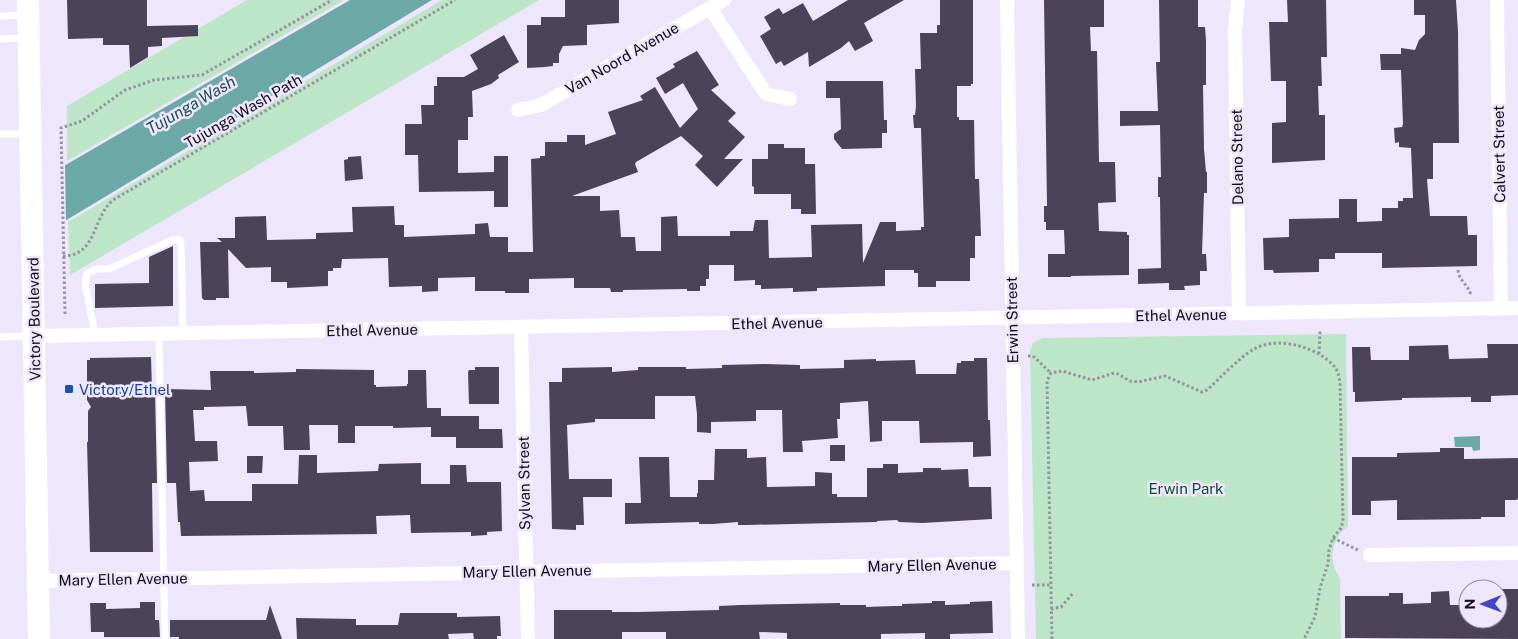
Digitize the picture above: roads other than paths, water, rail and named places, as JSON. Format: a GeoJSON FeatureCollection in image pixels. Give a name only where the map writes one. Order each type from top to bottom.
{"type":"FeatureCollection","features":[{"type":"Feature","properties":{"kind":"main road","name":"Victory Boulevard"},"geometry":{"type":"LineString","coordinates":[[28,7],[40,639]]}},
{"type":"Feature","properties":{"kind":"street","name":"Van Noord Avenue"},"geometry":{"type":"LineString","coordinates":[[518,110],[541,105],[724,0]]}},
{"type":"Feature","properties":{"kind":"street","name":"Erwin Street"},"geometry":{"type":"LineString","coordinates":[[1007,0],[1018,639]]}},
{"type":"Feature","properties":{"kind":"street","name":"Delano Street"},"geometry":{"type":"LineString","coordinates":[[1238,0],[1234,30],[1239,313]]}},
{"type":"Feature","properties":{"kind":"street","name":"Calvert Street"},"geometry":{"type":"LineString","coordinates":[[1497,0],[1501,308]]}},
{"type":"Feature","properties":{"kind":"street"},"geometry":{"type":"LineString","coordinates":[[710,8],[766,94],[790,99]]}},
{"type":"Feature","properties":{"kind":"street","name":"Ethel Avenue"},"geometry":{"type":"LineString","coordinates":[[35,336],[1518,308]]}},
{"type":"Feature","properties":{"kind":"street","name":"Sylvan Street"},"geometry":{"type":"LineString","coordinates":[[520,328],[528,639]]}},
{"type":"Feature","properties":{"kind":"street"},"geometry":{"type":"LineString","coordinates":[[1370,556],[1518,552]]}},
{"type":"Feature","properties":{"kind":"street","name":"Mary Ellen Avenue"},"geometry":{"type":"LineString","coordinates":[[38,580],[1016,563]]}},
{"type":"Feature","properties":{"kind":"lane"},"geometry":{"type":"LineString","coordinates":[[0,16],[28,7]]}},
{"type":"Feature","properties":{"kind":"lane"},"geometry":{"type":"LineString","coordinates":[[0,39],[29,38]]}},
{"type":"Feature","properties":{"kind":"lane"},"geometry":{"type":"LineString","coordinates":[[0,134],[31,134]]}},
{"type":"Feature","properties":{"kind":"lane"},"geometry":{"type":"LineString","coordinates":[[95,334],[85,284],[87,273],[109,268],[172,240],[180,240],[181,242],[183,332]]}},
{"type":"Feature","properties":{"kind":"lane"},"geometry":{"type":"LineString","coordinates":[[159,333],[165,639]]}},
{"type":"Feature","properties":{"kind":"lane"},"geometry":{"type":"LineString","coordinates":[[0,338],[35,336]]}},
{"type":"Feature","properties":{"kind":"water","name":"Tujunga Wash"},"geometry":{"type":"Polygon","coordinates":[[[350,0],[432,0],[0,260],[0,203],[350,0]]]}},
{"type":"Feature","properties":{"kind":"water"},"geometry":{"type":"Polygon","coordinates":[[[1480,436],[1480,450],[1473,451],[1472,447],[1455,447],[1454,437],[1480,436]]]}},
{"type":"Feature","properties":{"kind":"place","name":"Victory/Ethel"},"geometry":{"type":"Point","coordinates":[69,389]}},
{"type":"Feature","properties":{"kind":"park label","name":"Erwin Park"},"geometry":{"type":"Point","coordinates":[1186,488]}}]}
